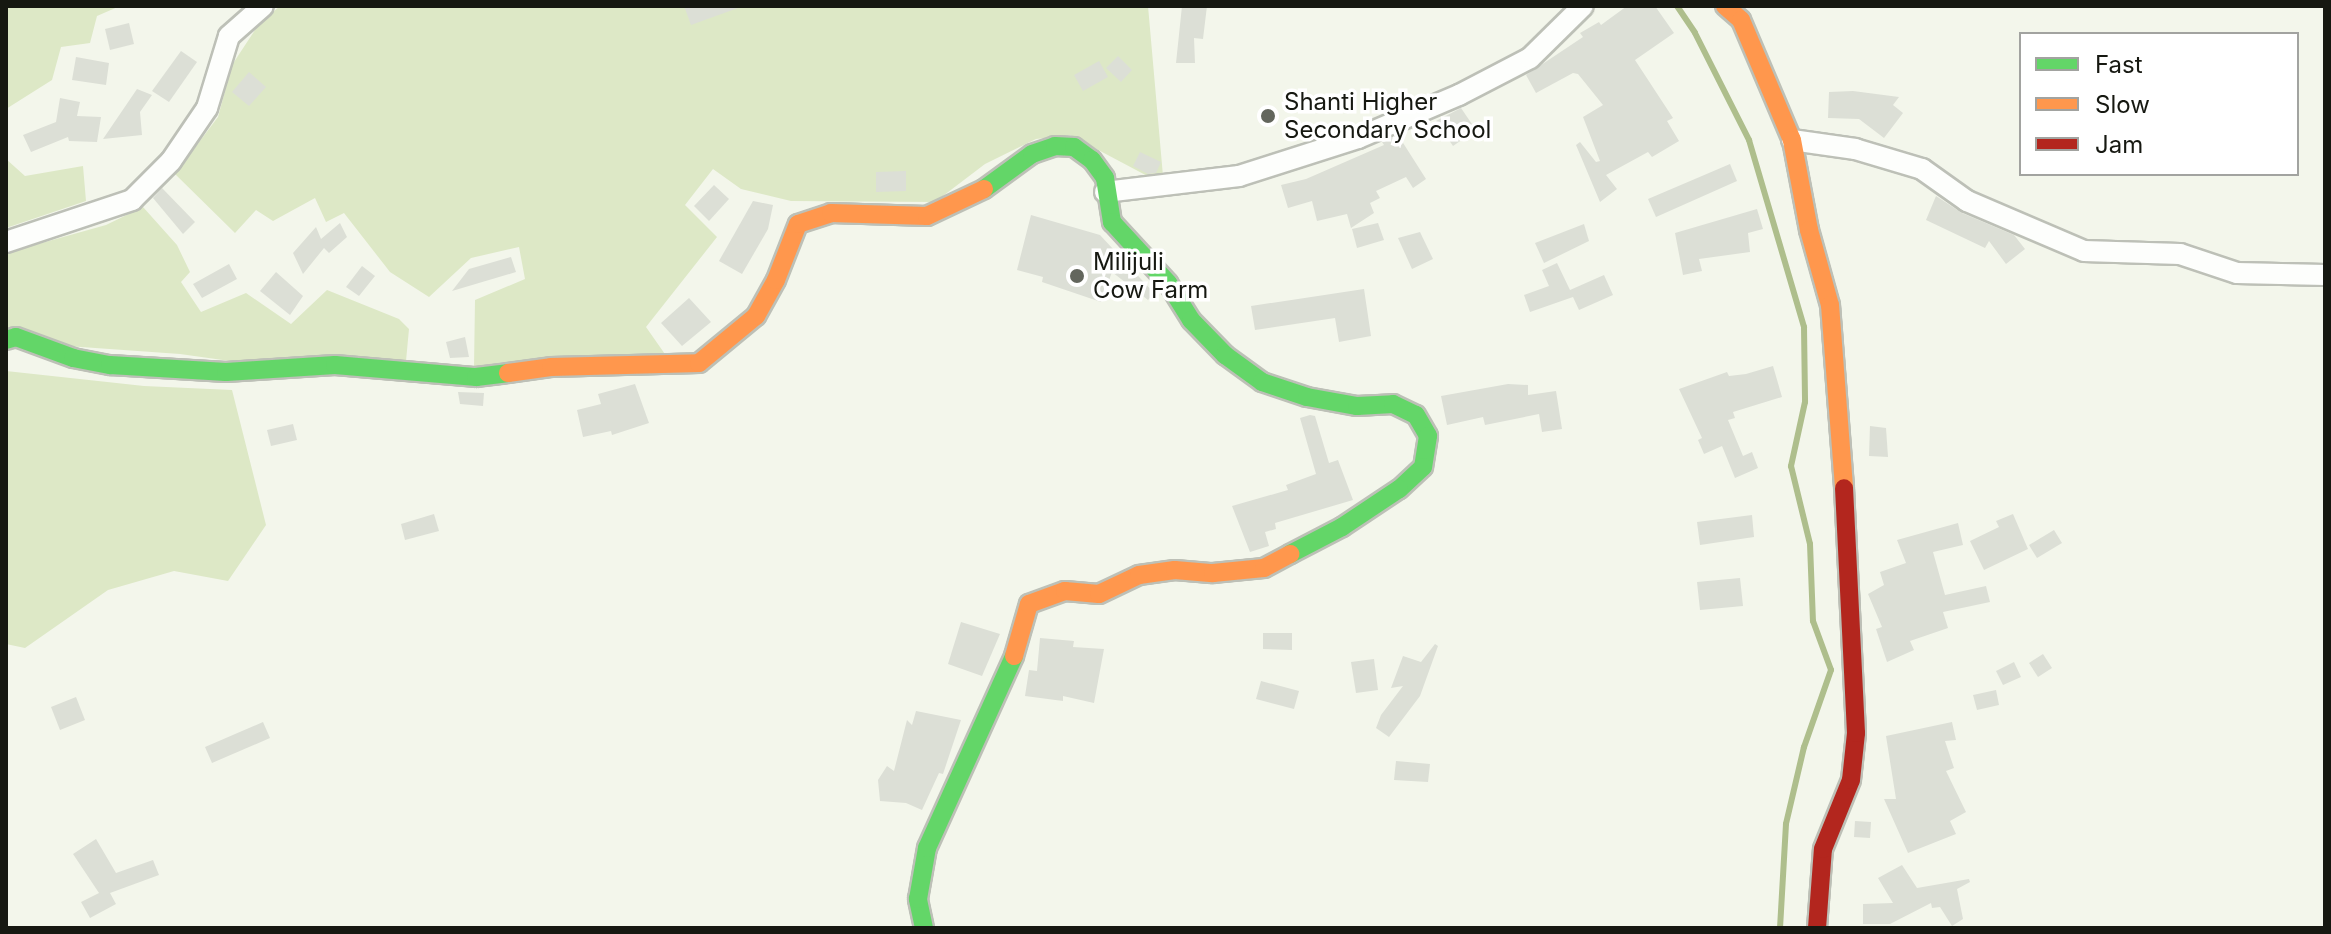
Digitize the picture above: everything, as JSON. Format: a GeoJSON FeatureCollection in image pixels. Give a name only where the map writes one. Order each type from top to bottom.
{"type":"FeatureCollection","features":[{"type":"Feature","properties":{"kind":"street"},"geometry":{"type":"LineString","coordinates":[[6,242],[132,200],[171,161],[207,108],[229,36],[263,6]]}},
{"type":"Feature","properties":{"kind":"street"},"geometry":{"type":"LineString","coordinates":[[1105,192],[1239,176],[1358,138],[1459,95],[1530,58],[1583,6]]}},
{"type":"Feature","properties":{"kind":"street"},"geometry":{"type":"LineString","coordinates":[[1725,6],[1741,20],[1792,140],[1809,230],[1830,305],[1853,623],[1856,733],[1851,780],[1823,849],[1817,928]]}},
{"type":"Feature","properties":{"kind":"street"},"geometry":{"type":"LineString","coordinates":[[1792,140],[1855,149],[1922,169],[1967,201],[2084,251],[2180,254],[2237,273],[2325,275]]}},
{"type":"Feature","properties":{"kind":"street"},"geometry":{"type":"LineString","coordinates":[[6,340],[16,337],[73,358],[110,365],[139,364],[226,372],[335,365],[476,377],[551,367],[699,363],[756,316],[776,280],[798,224],[831,213],[927,216],[976,195],[1010,167],[1055,146],[1074,147],[1092,160],[1105,178],[1112,222],[1168,283],[1191,320],[1225,355],[1262,382],[1307,397],[1357,406],[1393,404],[1416,415],[1428,436],[1423,467],[1399,489],[1342,527],[1264,568],[1213,573],[1175,570],[1139,575],[1099,594],[1065,591],[1029,604],[1013,661],[994,707],[927,848],[918,899],[924,928]]}},
{"type":"Feature","properties":{"kind":"green space"},"geometry":{"type":"Polygon","coordinates":[[[6,6],[120,6],[97,16],[90,43],[61,47],[52,80],[6,109],[6,6]]]}},
{"type":"Feature","properties":{"kind":"green space"},"geometry":{"type":"Polygon","coordinates":[[[280,6],[1148,6],[1163,176],[1153,179],[1070,135],[1036,139],[985,164],[935,202],[791,201],[741,189],[713,169],[685,205],[717,237],[646,327],[667,357],[474,367],[475,300],[525,279],[519,247],[471,258],[429,297],[390,272],[344,213],[326,222],[315,198],[273,221],[256,210],[235,233],[175,174],[218,117],[232,65],[259,24],[280,6]]]}},
{"type":"Feature","properties":{"kind":"green space"},"geometry":{"type":"Polygon","coordinates":[[[6,159],[25,176],[83,166],[86,201],[6,228],[6,159]]]}},
{"type":"Feature","properties":{"kind":"green space"},"geometry":{"type":"Polygon","coordinates":[[[143,207],[177,245],[190,272],[181,282],[201,312],[246,293],[291,324],[327,290],[399,319],[409,329],[406,361],[237,362],[180,354],[67,346],[6,327],[6,253],[106,225],[143,207]]]}},
{"type":"Feature","properties":{"kind":"green space"},"geometry":{"type":"Polygon","coordinates":[[[6,371],[144,386],[232,390],[266,525],[228,581],[174,571],[108,590],[25,648],[6,644],[6,371]]]}},
{"type":"Feature","properties":{"kind":"building"},"geometry":{"type":"Polygon","coordinates":[[[684,6],[738,6],[738,8],[691,25],[684,6]]]}},
{"type":"Feature","properties":{"kind":"building"},"geometry":{"type":"Polygon","coordinates":[[[1182,6],[1207,6],[1203,39],[1194,38],[1195,63],[1176,63],[1182,6]]]}},
{"type":"Feature","properties":{"kind":"building"},"geometry":{"type":"Polygon","coordinates":[[[1627,6],[1655,6],[1674,33],[1635,60],[1673,118],[1667,121],[1679,141],[1652,157],[1648,152],[1606,175],[1617,189],[1600,202],[1576,145],[1580,142],[1596,162],[1600,161],[1583,117],[1603,105],[1578,74],[1573,73],[1536,93],[1526,75],[1583,37],[1580,33],[1599,22],[1601,25],[1627,6]]]}},
{"type":"Feature","properties":{"kind":"building"},"geometry":{"type":"Polygon","coordinates":[[[129,23],[134,44],[110,50],[105,29],[129,23]]]}},
{"type":"Feature","properties":{"kind":"building"},"geometry":{"type":"Polygon","coordinates":[[[181,51],[197,62],[169,102],[152,91],[181,51]]]}},
{"type":"Feature","properties":{"kind":"building"},"geometry":{"type":"Polygon","coordinates":[[[1118,56],[1132,70],[1121,82],[1106,68],[1118,56]]]}},
{"type":"Feature","properties":{"kind":"building"},"geometry":{"type":"Polygon","coordinates":[[[76,57],[109,63],[106,85],[72,80],[76,57]]]}},
{"type":"Feature","properties":{"kind":"building"},"geometry":{"type":"Polygon","coordinates":[[[1099,61],[1108,77],[1083,91],[1074,75],[1099,61]]]}},
{"type":"Feature","properties":{"kind":"building"},"geometry":{"type":"Polygon","coordinates":[[[249,72],[266,87],[249,106],[232,92],[249,72]]]}},
{"type":"Feature","properties":{"kind":"building"},"geometry":{"type":"Polygon","coordinates":[[[137,89],[152,95],[140,112],[142,135],[103,139],[137,89]]]}},
{"type":"Feature","properties":{"kind":"building"},"geometry":{"type":"Polygon","coordinates":[[[1853,91],[1899,97],[1893,105],[1903,113],[1884,138],[1859,119],[1828,118],[1829,92],[1853,91]]]}},
{"type":"Feature","properties":{"kind":"building"},"geometry":{"type":"Polygon","coordinates":[[[60,98],[80,102],[77,116],[101,117],[97,142],[69,141],[68,137],[31,152],[23,135],[56,122],[60,98]]]}},
{"type":"Feature","properties":{"kind":"building"},"geometry":{"type":"Polygon","coordinates":[[[1461,108],[1476,130],[1453,146],[1436,121],[1461,108]]]}},
{"type":"Feature","properties":{"kind":"building"},"geometry":{"type":"Polygon","coordinates":[[[1398,135],[1426,179],[1413,188],[1406,177],[1376,191],[1380,198],[1370,203],[1374,213],[1351,228],[1347,214],[1317,221],[1312,201],[1288,208],[1281,185],[1306,179],[1384,145],[1382,142],[1398,135]]]}},
{"type":"Feature","properties":{"kind":"building"},"geometry":{"type":"Polygon","coordinates":[[[1140,152],[1161,162],[1156,173],[1148,174],[1133,166],[1140,152]]]}},
{"type":"Feature","properties":{"kind":"building"},"geometry":{"type":"Polygon","coordinates":[[[1730,164],[1737,181],[1656,217],[1648,199],[1730,164]]]}},
{"type":"Feature","properties":{"kind":"building"},"geometry":{"type":"Polygon","coordinates":[[[906,171],[906,191],[876,192],[876,172],[906,171]]]}},
{"type":"Feature","properties":{"kind":"building"},"geometry":{"type":"Polygon","coordinates":[[[714,185],[729,199],[709,221],[694,206],[714,185]]]}},
{"type":"Feature","properties":{"kind":"building"},"geometry":{"type":"Polygon","coordinates":[[[162,188],[195,222],[183,234],[153,198],[162,188]]]}},
{"type":"Feature","properties":{"kind":"building"},"geometry":{"type":"Polygon","coordinates":[[[1936,196],[1962,213],[2014,235],[2025,249],[2006,264],[1989,241],[1985,248],[1926,220],[1936,196]]]}},
{"type":"Feature","properties":{"kind":"building"},"geometry":{"type":"Polygon","coordinates":[[[753,201],[773,205],[768,229],[742,274],[719,261],[753,201]]]}},
{"type":"Feature","properties":{"kind":"building"},"geometry":{"type":"Polygon","coordinates":[[[1757,209],[1763,229],[1748,233],[1750,252],[1699,259],[1702,271],[1683,275],[1675,233],[1757,209]]]}},
{"type":"Feature","properties":{"kind":"building"},"geometry":{"type":"Polygon","coordinates":[[[1031,215],[1100,235],[1154,293],[1148,300],[1112,272],[1101,302],[1042,282],[1043,277],[1017,270],[1031,215]]]}},
{"type":"Feature","properties":{"kind":"building"},"geometry":{"type":"Polygon","coordinates":[[[340,223],[347,237],[329,253],[324,248],[303,274],[293,253],[316,227],[321,239],[340,223]]]}},
{"type":"Feature","properties":{"kind":"building"},"geometry":{"type":"Polygon","coordinates":[[[1378,223],[1384,240],[1357,248],[1352,229],[1378,223]]]}},
{"type":"Feature","properties":{"kind":"building"},"geometry":{"type":"Polygon","coordinates":[[[1584,224],[1589,241],[1544,263],[1535,243],[1584,224]]]}},
{"type":"Feature","properties":{"kind":"building"},"geometry":{"type":"Polygon","coordinates":[[[1420,232],[1433,259],[1412,269],[1398,238],[1420,232]]]}},
{"type":"Feature","properties":{"kind":"building"},"geometry":{"type":"Polygon","coordinates":[[[511,257],[516,272],[452,291],[469,269],[511,257]]]}},
{"type":"Feature","properties":{"kind":"building"},"geometry":{"type":"Polygon","coordinates":[[[1557,263],[1570,290],[1604,275],[1613,295],[1579,310],[1573,297],[1530,312],[1524,295],[1549,286],[1542,270],[1557,263]]]}},
{"type":"Feature","properties":{"kind":"building"},"geometry":{"type":"Polygon","coordinates":[[[229,264],[237,279],[202,298],[193,284],[229,264]]]}},
{"type":"Feature","properties":{"kind":"building"},"geometry":{"type":"Polygon","coordinates":[[[362,266],[375,276],[359,296],[346,287],[362,266]]]}},
{"type":"Feature","properties":{"kind":"building"},"geometry":{"type":"Polygon","coordinates":[[[276,272],[303,296],[290,315],[260,291],[276,272]]]}},
{"type":"Feature","properties":{"kind":"building"},"geometry":{"type":"Polygon","coordinates":[[[1364,289],[1371,336],[1339,342],[1335,318],[1255,330],[1251,306],[1364,289]]]}},
{"type":"Feature","properties":{"kind":"building"},"geometry":{"type":"Polygon","coordinates":[[[689,298],[711,322],[682,346],[661,323],[689,298]]]}},
{"type":"Feature","properties":{"kind":"building"},"geometry":{"type":"Polygon","coordinates":[[[465,337],[469,357],[450,358],[446,342],[465,337]]]}},
{"type":"Feature","properties":{"kind":"building"},"geometry":{"type":"Polygon","coordinates":[[[1773,366],[1782,397],[1733,412],[1735,418],[1728,420],[1743,456],[1752,452],[1758,468],[1735,478],[1722,446],[1704,454],[1698,440],[1702,438],[1679,389],[1727,372],[1729,376],[1746,374],[1773,366]]]}},
{"type":"Feature","properties":{"kind":"building"},"geometry":{"type":"Polygon","coordinates":[[[635,384],[649,423],[612,435],[611,431],[583,437],[577,410],[601,404],[598,394],[635,384]]]}},
{"type":"Feature","properties":{"kind":"building"},"geometry":{"type":"Polygon","coordinates":[[[1508,384],[1528,385],[1528,395],[1556,391],[1562,429],[1542,432],[1539,414],[1485,425],[1483,417],[1447,425],[1441,396],[1508,384]]]}},
{"type":"Feature","properties":{"kind":"building"},"geometry":{"type":"Polygon","coordinates":[[[458,392],[484,393],[483,406],[460,404],[458,392]]]}},
{"type":"Feature","properties":{"kind":"building"},"geometry":{"type":"Polygon","coordinates":[[[1315,416],[1329,463],[1338,460],[1353,500],[1275,523],[1276,529],[1265,532],[1269,546],[1250,552],[1232,506],[1288,490],[1286,485],[1316,474],[1300,418],[1315,416]]]}},
{"type":"Feature","properties":{"kind":"building"},"geometry":{"type":"Polygon","coordinates":[[[293,424],[297,440],[271,446],[267,430],[293,424]]]}},
{"type":"Feature","properties":{"kind":"building"},"geometry":{"type":"Polygon","coordinates":[[[1870,426],[1886,428],[1888,457],[1869,456],[1870,426]]]}},
{"type":"Feature","properties":{"kind":"building"},"geometry":{"type":"Polygon","coordinates":[[[434,514],[439,531],[405,540],[401,524],[434,514]]]}},
{"type":"Feature","properties":{"kind":"building"},"geometry":{"type":"Polygon","coordinates":[[[2013,514],[2028,549],[1984,570],[1970,541],[1999,527],[1996,521],[2013,514]]]}},
{"type":"Feature","properties":{"kind":"building"},"geometry":{"type":"Polygon","coordinates":[[[1752,515],[1754,537],[1700,545],[1697,522],[1752,515]]]}},
{"type":"Feature","properties":{"kind":"building"},"geometry":{"type":"Polygon","coordinates":[[[1958,523],[1963,545],[1933,552],[1945,595],[1986,586],[1990,602],[1943,612],[1948,628],[1910,641],[1914,650],[1887,662],[1876,629],[1882,627],[1868,594],[1884,585],[1880,572],[1906,563],[1897,540],[1958,523]]]}},
{"type":"Feature","properties":{"kind":"building"},"geometry":{"type":"Polygon","coordinates":[[[2054,530],[2062,543],[2037,558],[2029,545],[2054,530]]]}},
{"type":"Feature","properties":{"kind":"building"},"geometry":{"type":"Polygon","coordinates":[[[1740,578],[1743,606],[1700,610],[1697,582],[1740,578]]]}},
{"type":"Feature","properties":{"kind":"building"},"geometry":{"type":"Polygon","coordinates":[[[961,622],[1000,634],[982,676],[948,664],[961,622]]]}},
{"type":"Feature","properties":{"kind":"building"},"geometry":{"type":"Polygon","coordinates":[[[1263,633],[1292,633],[1292,650],[1263,649],[1263,633]]]}},
{"type":"Feature","properties":{"kind":"building"},"geometry":{"type":"Polygon","coordinates":[[[1040,638],[1074,641],[1073,647],[1104,649],[1094,703],[1063,696],[1063,701],[1025,696],[1029,670],[1037,671],[1040,638]]]}},
{"type":"Feature","properties":{"kind":"building"},"geometry":{"type":"Polygon","coordinates":[[[1435,644],[1438,646],[1420,696],[1389,737],[1376,728],[1381,715],[1403,686],[1391,688],[1403,656],[1421,662],[1435,644]]]}},
{"type":"Feature","properties":{"kind":"building"},"geometry":{"type":"Polygon","coordinates":[[[2043,654],[2052,668],[2038,677],[2029,663],[2043,654]]]}},
{"type":"Feature","properties":{"kind":"building"},"geometry":{"type":"Polygon","coordinates":[[[1374,659],[1378,690],[1356,693],[1351,662],[1374,659]]]}},
{"type":"Feature","properties":{"kind":"building"},"geometry":{"type":"Polygon","coordinates":[[[2014,662],[2021,677],[2003,685],[1996,671],[2014,662]]]}},
{"type":"Feature","properties":{"kind":"building"},"geometry":{"type":"Polygon","coordinates":[[[1261,681],[1299,691],[1294,709],[1256,699],[1261,681]]]}},
{"type":"Feature","properties":{"kind":"building"},"geometry":{"type":"Polygon","coordinates":[[[1996,690],[1999,705],[1977,710],[1973,695],[1996,690]]]}},
{"type":"Feature","properties":{"kind":"building"},"geometry":{"type":"Polygon","coordinates":[[[76,697],[85,720],[60,730],[51,707],[76,697]]]}},
{"type":"Feature","properties":{"kind":"building"},"geometry":{"type":"Polygon","coordinates":[[[916,711],[961,720],[943,774],[939,773],[922,810],[906,803],[880,801],[878,780],[887,766],[894,771],[907,720],[912,725],[916,711]]]}},
{"type":"Feature","properties":{"kind":"building"},"geometry":{"type":"Polygon","coordinates":[[[263,722],[270,738],[212,763],[205,747],[263,722]]]}},
{"type":"Feature","properties":{"kind":"building"},"geometry":{"type":"Polygon","coordinates":[[[1952,722],[1956,740],[1945,741],[1954,768],[1946,771],[1966,812],[1950,821],[1956,834],[1908,853],[1884,799],[1896,799],[1886,736],[1952,722]]]}},
{"type":"Feature","properties":{"kind":"building"},"geometry":{"type":"Polygon","coordinates":[[[1396,761],[1430,764],[1428,782],[1394,780],[1396,761]]]}},
{"type":"Feature","properties":{"kind":"building"},"geometry":{"type":"Polygon","coordinates":[[[1855,821],[1871,822],[1870,838],[1854,837],[1855,821]]]}},
{"type":"Feature","properties":{"kind":"building"},"geometry":{"type":"Polygon","coordinates":[[[96,839],[116,873],[153,860],[159,875],[110,893],[116,904],[90,918],[81,902],[99,893],[73,854],[96,839]]]}},
{"type":"Feature","properties":{"kind":"building"},"geometry":{"type":"Polygon","coordinates":[[[1902,865],[1917,888],[1969,879],[1970,882],[1957,889],[1963,919],[1952,926],[1940,907],[1932,908],[1931,903],[1890,924],[1863,924],[1863,904],[1893,903],[1878,878],[1902,865]]]}},
{"type":"Feature","properties":{"kind":"waterway"},"geometry":{"type":"LineString","coordinates":[[1677,6],[1695,33],[1749,140],[1804,327],[1805,402],[1791,466],[1810,544],[1813,621],[1831,670],[1804,747],[1786,824],[1780,928]]}},
{"type":"Feature","properties":{"kind":"traffic: fast"},"geometry":{"type":"LineString","coordinates":[[984,189],[1032,154],[1055,146],[1074,147],[1092,160],[1105,178],[1112,222],[1168,283],[1191,320],[1225,355],[1262,382],[1307,397],[1357,406],[1393,404],[1416,415],[1428,436],[1423,467],[1399,489],[1342,527],[1290,554]]}},
{"type":"Feature","properties":{"kind":"traffic: fast"},"geometry":{"type":"LineString","coordinates":[[6,340],[16,337],[73,358],[110,365],[226,372],[335,365],[476,377],[508,373]]}},
{"type":"Feature","properties":{"kind":"traffic: fast"},"geometry":{"type":"LineString","coordinates":[[924,928],[918,899],[927,848],[1014,656]]}},
{"type":"Feature","properties":{"kind":"traffic: slow"},"geometry":{"type":"LineString","coordinates":[[1725,6],[1741,20],[1792,140],[1809,230],[1830,305],[1844,488]]}},
{"type":"Feature","properties":{"kind":"traffic: slow"},"geometry":{"type":"LineString","coordinates":[[508,373],[551,367],[699,363],[756,316],[776,280],[798,224],[831,213],[927,216],[984,189]]}},
{"type":"Feature","properties":{"kind":"traffic: slow"},"geometry":{"type":"LineString","coordinates":[[1014,656],[1029,604],[1065,591],[1099,594],[1139,575],[1175,570],[1213,573],[1264,568],[1290,554]]}},
{"type":"Feature","properties":{"kind":"traffic: jam"},"geometry":{"type":"LineString","coordinates":[[1817,928],[1823,849],[1851,780],[1856,733],[1844,488]]}},
{"type":"Feature","properties":{"kind":"place","name":"Shanti Higher Secondary School"},"geometry":{"type":"Point","coordinates":[1268,116]}},
{"type":"Feature","properties":{"kind":"place","name":"Milijuli Cow Farm"},"geometry":{"type":"Point","coordinates":[1077,276]}}]}
